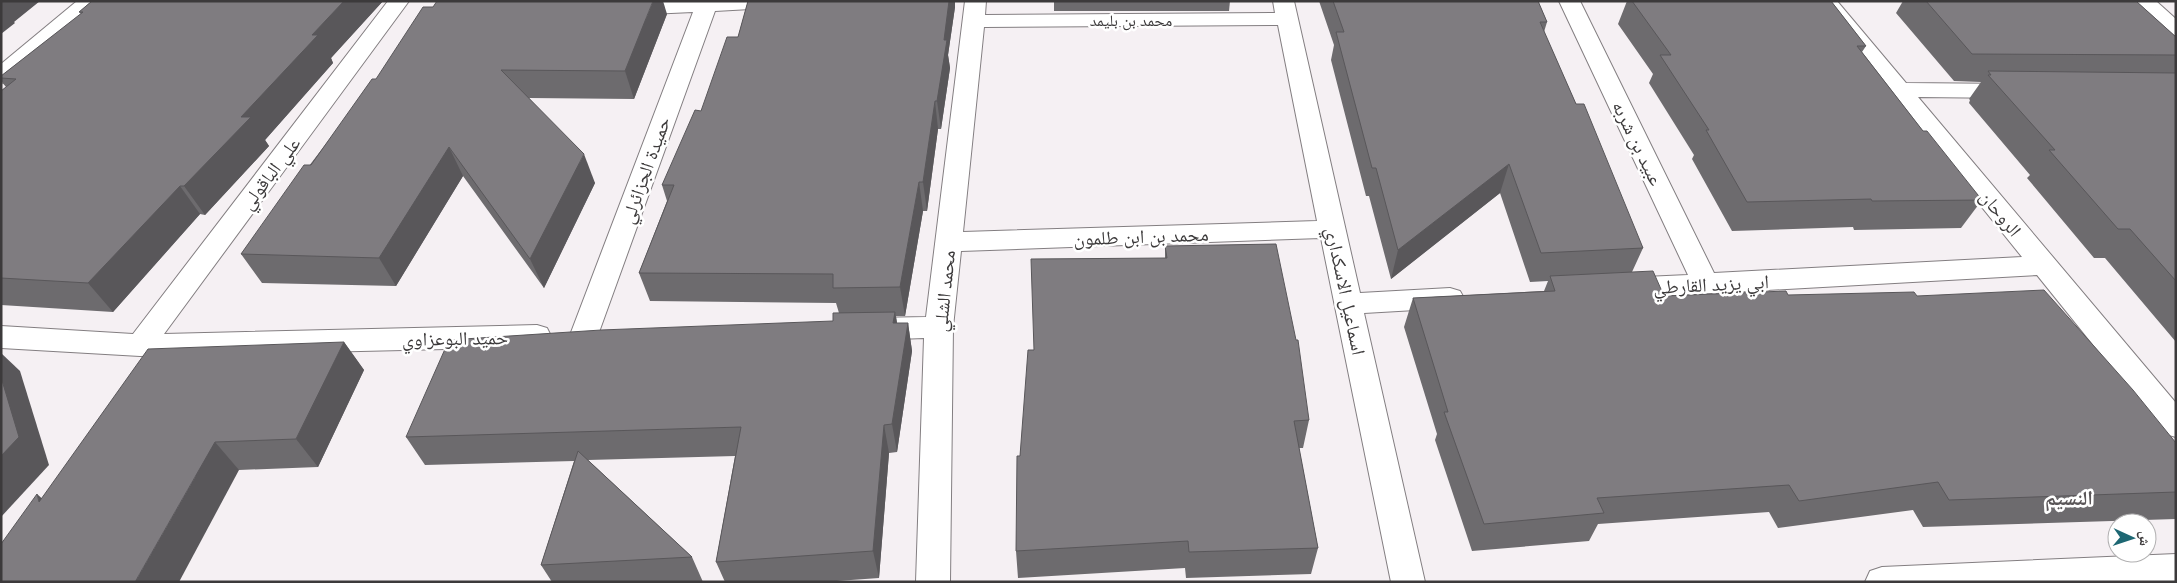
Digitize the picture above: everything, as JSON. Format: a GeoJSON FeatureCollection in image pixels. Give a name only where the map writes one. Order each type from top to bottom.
{"type":"FeatureCollection","features":[{"type":"Feature","properties":{"kind":"street"},"geometry":{"type":"LineString","coordinates":[[1,76],[90,1]]}},
{"type":"Feature","properties":{"kind":"street"},"geometry":{"type":"LineString","coordinates":[[607,9],[788,1]]}},
{"type":"Feature","properties":{"kind":"street","name":"عبيد بن شربه"},"geometry":{"type":"LineString","coordinates":[[1569,1],[1706,284]]}},
{"type":"Feature","properties":{"kind":"street","name":"الروحان"},"geometry":{"type":"LineString","coordinates":[[1826,1],[2176,425]]}},
{"type":"Feature","properties":{"kind":"street"},"geometry":{"type":"LineString","coordinates":[[2143,1],[2176,30]]}},
{"type":"Feature","properties":{"kind":"street","name":"حميدة الجزائرلي"},"geometry":{"type":"LineString","coordinates":[[584,335],[706,6]]}},
{"type":"Feature","properties":{"kind":"street","name":"محمد بن بليمد"},"geometry":{"type":"LineString","coordinates":[[975,11],[1285,10]]}},
{"type":"Feature","properties":{"kind":"street","name":"اسماعيل الاسكداري"},"geometry":{"type":"LineString","coordinates":[[1285,10],[1408,582]]}},
{"type":"Feature","properties":{"kind":"street","name":"علي الباقولي"},"geometry":{"type":"LineString","coordinates":[[140,344],[399,11]]}},
{"type":"Feature","properties":{"kind":"street","name":"محمد الشلي"},"geometry":{"type":"LineString","coordinates":[[933,582],[939,327],[975,11]]}},
{"type":"Feature","properties":{"kind":"street"},"geometry":{"type":"LineString","coordinates":[[1900,90],[2038,91]]}},
{"type":"Feature","properties":{"kind":"street","name":"محمد بن ابن طلمون"},"geometry":{"type":"LineString","coordinates":[[949,242],[1332,229]]}},
{"type":"Feature","properties":{"kind":"street","name":"ابي يزيد القارطي"},"geometry":{"type":"LineString","coordinates":[[1597,290],[2043,265]]}},
{"type":"Feature","properties":{"kind":"street"},"geometry":{"type":"LineString","coordinates":[[1348,304],[1478,296]]}},
{"type":"Feature","properties":{"kind":"street"},"geometry":{"type":"LineString","coordinates":[[850,329],[939,327]]}},
{"type":"Feature","properties":{"kind":"street","name":"حميد البوعزاوي"},"geometry":{"type":"LineString","coordinates":[[1,336],[140,344],[614,334]]}},
{"type":"Feature","properties":{"kind":"street"},"geometry":{"type":"LineString","coordinates":[[1882,582],[2176,569]]}},
{"type":"Feature","properties":{"kind":"building"},"geometry":{"type":"Polygon","coordinates":[[[92,1],[344,1],[312,35],[318,35],[241,117],[251,117],[184,186],[180,186],[88,283],[1,278],[1,91],[16,79],[1,78],[1,76],[83,12],[79,12],[92,1]]]}},
{"type":"Feature","properties":{"kind":"building"},"geometry":{"type":"Polygon","coordinates":[[[437,1],[653,1],[625,71],[501,70],[584,154],[530,259],[449,147],[379,258],[241,254],[304,165],[311,165],[372,79],[376,79],[423,7],[433,7],[437,1]]]}},
{"type":"Feature","properties":{"kind":"building"},"geometry":{"type":"Polygon","coordinates":[[[748,1],[949,1],[944,40],[947,40],[937,101],[935,101],[923,182],[919,182],[900,287],[833,288],[833,274],[639,273],[674,185],[662,185],[695,110],[701,111],[727,37],[738,37],[748,1]]]}},
{"type":"Feature","properties":{"kind":"building"},"geometry":{"type":"Polygon","coordinates":[[[1333,1],[1538,1],[1547,22],[1540,22],[1576,104],[1584,104],[1643,248],[1541,253],[1509,164],[1398,250],[1376,168],[1372,168],[1336,32],[1344,32],[1333,1]]]}},
{"type":"Feature","properties":{"kind":"building"},"geometry":{"type":"Polygon","coordinates":[[[1632,1],[1831,1],[1866,46],[1857,46],[1923,131],[1927,131],[1982,200],[1872,201],[1871,199],[1747,202],[1706,130],[1709,130],[1660,55],[1671,55],[1632,1]]]}},
{"type":"Feature","properties":{"kind":"building"},"geometry":{"type":"Polygon","coordinates":[[[1926,1],[2136,1],[2176,37],[2176,55],[1972,54],[1926,1]]]}},
{"type":"Feature","properties":{"kind":"building"},"geometry":{"type":"Polygon","coordinates":[[[1988,71],[2176,73],[2176,281],[2130,229],[2118,229],[2049,150],[2055,150],[1988,75],[1991,75],[1988,71]]]}},
{"type":"Feature","properties":{"kind":"building"},"geometry":{"type":"Polygon","coordinates":[[[1276,244],[1296,340],[1298,340],[1309,420],[1294,421],[1318,548],[1189,552],[1188,541],[1016,551],[1017,456],[1020,456],[1028,350],[1034,350],[1031,259],[1167,258],[1165,246],[1276,244]]]}},
{"type":"Feature","properties":{"kind":"building"},"geometry":{"type":"Polygon","coordinates":[[[1653,271],[1664,296],[1786,291],[1788,295],[1914,292],[1917,296],[2044,290],[2133,390],[2176,443],[2176,492],[1949,500],[1938,482],[1799,501],[1789,485],[1597,498],[1604,513],[1484,524],[1444,412],[1448,412],[1413,298],[1555,291],[1550,276],[1653,271]]]}},
{"type":"Feature","properties":{"kind":"building"},"geometry":{"type":"Polygon","coordinates":[[[895,312],[893,323],[908,323],[892,424],[884,425],[873,551],[716,562],[741,427],[406,437],[449,340],[601,330],[833,321],[833,313],[895,312]]]}},
{"type":"Feature","properties":{"kind":"building"},"geometry":{"type":"Polygon","coordinates":[[[344,342],[296,439],[215,442],[135,582],[1,582],[1,544],[37,494],[39,502],[148,349],[344,342]]]}},
{"type":"Feature","properties":{"kind":"building"},"geometry":{"type":"Polygon","coordinates":[[[1,377],[19,437],[1,456],[1,377]]]}},
{"type":"Feature","properties":{"kind":"building"},"geometry":{"type":"Polygon","coordinates":[[[578,451],[692,557],[541,565],[578,451]]]}},
{"type":"Feature","properties":{"kind":"district","name":"النسيم"},"geometry":{"type":"Point","coordinates":[2069,498]}}]}
